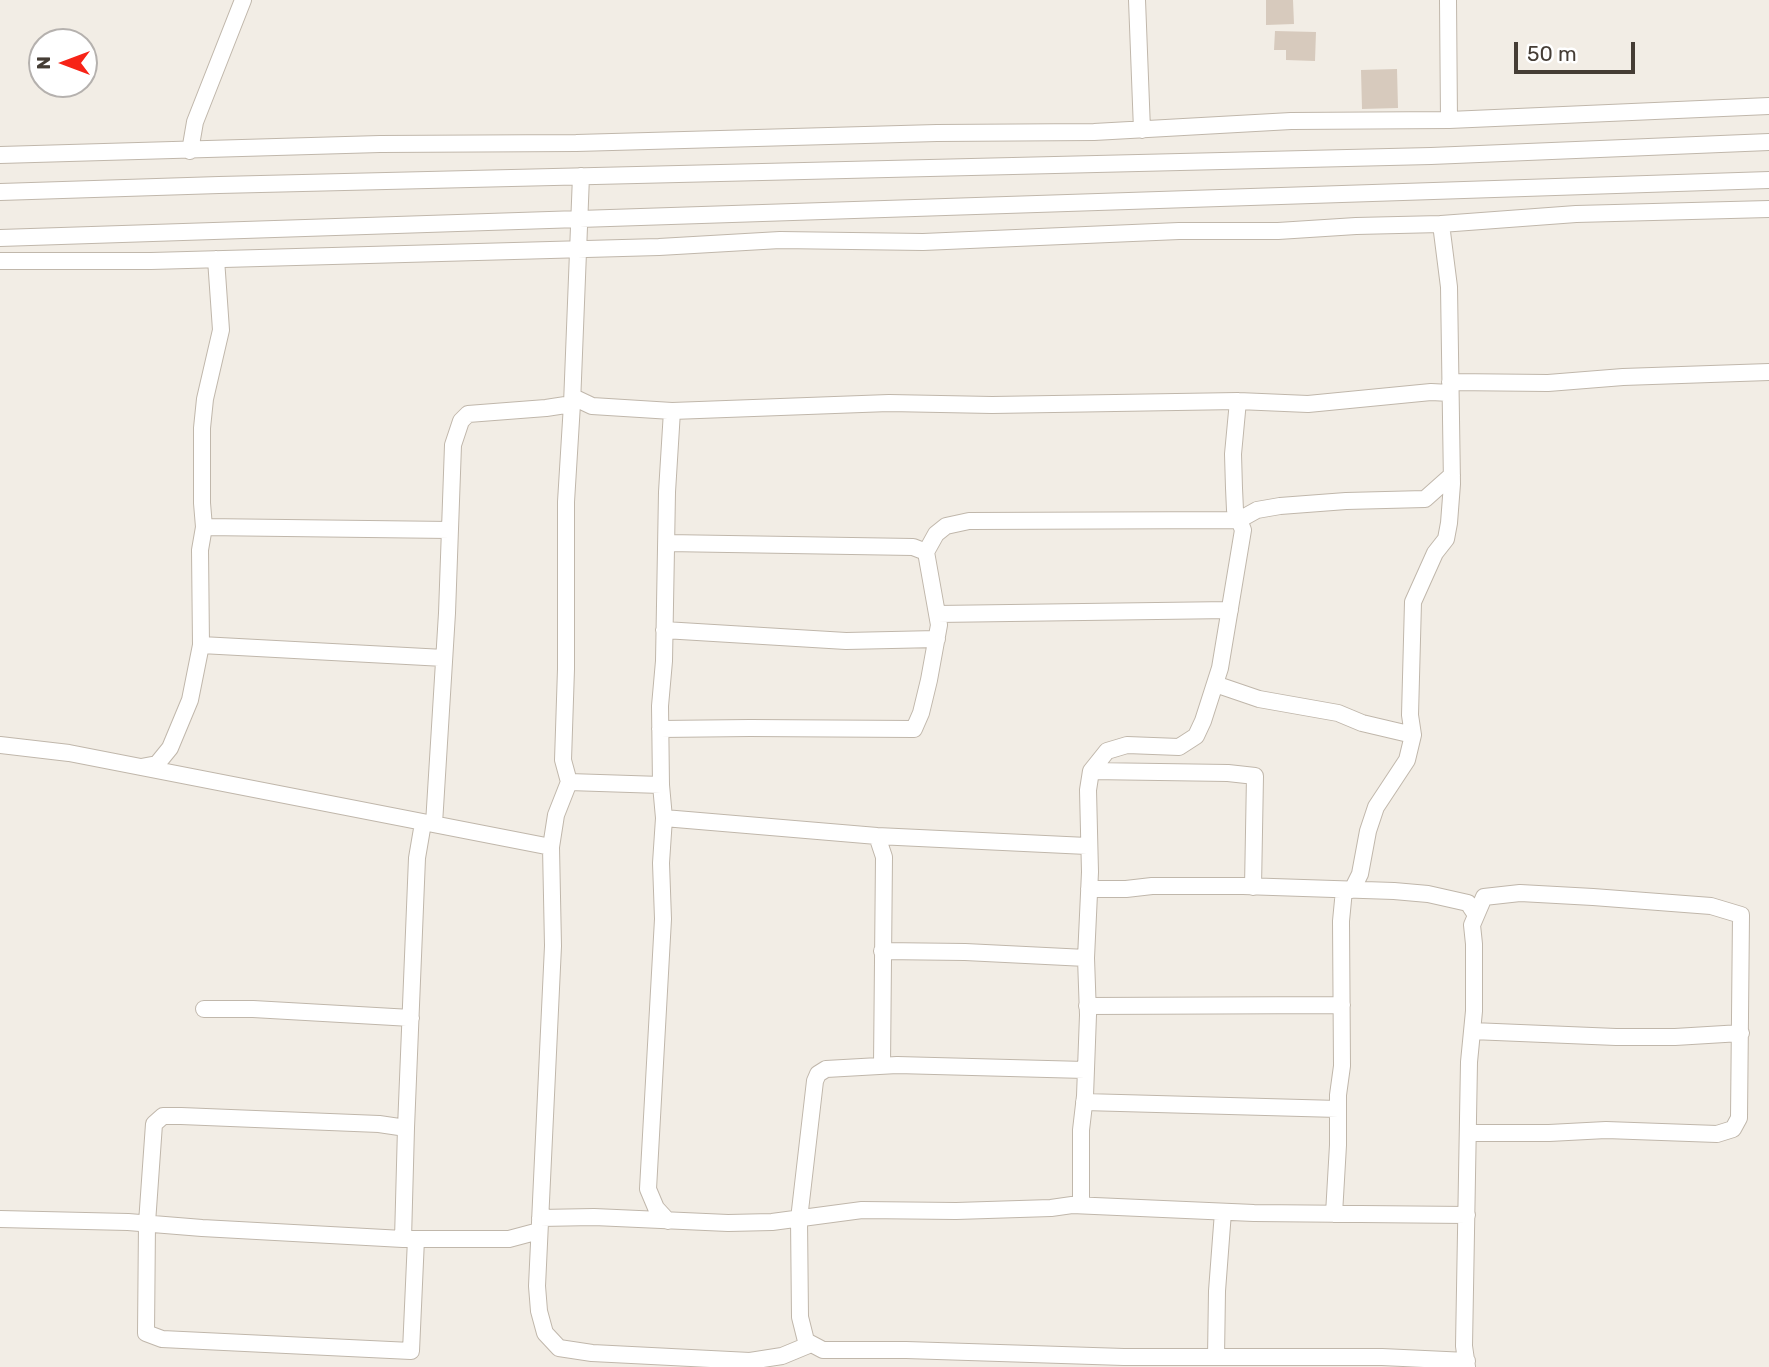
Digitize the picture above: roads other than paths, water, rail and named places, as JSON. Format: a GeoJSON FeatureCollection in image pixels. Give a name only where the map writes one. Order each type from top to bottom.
{"type":"FeatureCollection","features":[{"type":"Feature","properties":{"kind":"street"},"geometry":{"type":"LineString","coordinates":[[190,151],[195,122],[243,0]]}},
{"type":"Feature","properties":{"kind":"street"},"geometry":{"type":"LineString","coordinates":[[1136,0],[1142,130]]}},
{"type":"Feature","properties":{"kind":"street"},"geometry":{"type":"LineString","coordinates":[[1448,0],[1449,120]]}},
{"type":"Feature","properties":{"kind":"street"},"geometry":{"type":"LineString","coordinates":[[0,155],[393,144],[576,143],[937,133],[1028,134],[1291,121],[1449,120],[1769,106]]}},
{"type":"Feature","properties":{"kind":"street"},"geometry":{"type":"LineString","coordinates":[[0,192],[1431,156],[1769,142]]}},
{"type":"Feature","properties":{"kind":"street"},"geometry":{"type":"LineString","coordinates":[[581,176],[573,400],[566,502],[563,760],[569,782],[556,815],[551,847],[553,946],[537,1286],[539,1311],[545,1332],[559,1348],[615,1361],[750,1361],[782,1356],[811,1344]]}},
{"type":"Feature","properties":{"kind":"street"},"geometry":{"type":"LineString","coordinates":[[0,238],[1769,180]]}},
{"type":"Feature","properties":{"kind":"street"},"geometry":{"type":"LineString","coordinates":[[0,261],[216,259],[577,249],[780,240],[923,242],[1179,231],[1278,231],[1576,215],[1769,209]]}},
{"type":"Feature","properties":{"kind":"street"},"geometry":{"type":"LineString","coordinates":[[1334,1214],[1342,1066],[1340,921],[1348,890],[1360,874],[1368,831],[1377,807],[1407,760],[1413,735],[1410,715],[1413,602],[1435,553],[1446,539],[1449,523],[1452,475],[1449,287],[1441,224]]}},
{"type":"Feature","properties":{"kind":"street"},"geometry":{"type":"LineString","coordinates":[[139,768],[157,764],[170,748],[190,700],[201,645],[200,550],[204,527],[202,503],[205,399],[221,330],[216,259]]}},
{"type":"Feature","properties":{"kind":"street"},"geometry":{"type":"LineString","coordinates":[[407,1128],[379,1124],[163,1116],[154,1124],[147,1223],[146,1333],[162,1339],[411,1351],[407,1128],[417,858],[429,823],[444,658],[453,445],[461,421],[468,414],[546,408],[573,400],[592,406],[672,411],[889,403],[992,405],[1238,401],[1308,404],[1450,388],[1623,377],[1769,372]]}},
{"type":"Feature","properties":{"kind":"street"},"geometry":{"type":"LineString","coordinates":[[1081,1205],[1089,889],[1088,790],[1091,771],[1108,751],[1127,745],[1179,747],[1196,736],[1203,721],[1215,684],[1243,530],[1235,510],[1233,454],[1238,401]]}},
{"type":"Feature","properties":{"kind":"street"},"geometry":{"type":"LineString","coordinates":[[668,1221],[656,1208],[648,1189],[663,919],[661,863],[664,818],[660,729],[672,411]]}},
{"type":"Feature","properties":{"kind":"street"},"geometry":{"type":"LineString","coordinates":[[660,729],[914,729],[921,713],[937,639],[937,614],[926,552],[936,534],[946,526],[969,521],[1239,520],[1257,510],[1280,506],[1425,499],[1452,475]]}},
{"type":"Feature","properties":{"kind":"street"},"geometry":{"type":"LineString","coordinates":[[204,527],[450,530]]}},
{"type":"Feature","properties":{"kind":"street"},"geometry":{"type":"LineString","coordinates":[[667,543],[913,547],[926,552]]}},
{"type":"Feature","properties":{"kind":"street"},"geometry":{"type":"LineString","coordinates":[[937,614],[1230,610]]}},
{"type":"Feature","properties":{"kind":"street"},"geometry":{"type":"LineString","coordinates":[[664,630],[846,641],[937,639]]}},
{"type":"Feature","properties":{"kind":"street"},"geometry":{"type":"LineString","coordinates":[[201,645],[444,658]]}},
{"type":"Feature","properties":{"kind":"street"},"geometry":{"type":"LineString","coordinates":[[1215,684],[1259,699],[1338,713],[1362,723],[1413,735]]}},
{"type":"Feature","properties":{"kind":"street"},"geometry":{"type":"LineString","coordinates":[[0,745],[69,753],[551,847]]}},
{"type":"Feature","properties":{"kind":"street"},"geometry":{"type":"LineString","coordinates":[[1091,771],[1228,773],[1255,776],[1253,887]]}},
{"type":"Feature","properties":{"kind":"street"},"geometry":{"type":"LineString","coordinates":[[569,782],[661,785]]}},
{"type":"Feature","properties":{"kind":"street"},"geometry":{"type":"LineString","coordinates":[[664,818],[877,836],[1087,846]]}},
{"type":"Feature","properties":{"kind":"street"},"geometry":{"type":"LineString","coordinates":[[877,836],[884,857],[882,1065]]}},
{"type":"Feature","properties":{"kind":"street"},"geometry":{"type":"LineString","coordinates":[[1089,889],[1152,886],[1253,887],[1428,894],[1468,904],[1476,915]]}},
{"type":"Feature","properties":{"kind":"street"},"geometry":{"type":"LineString","coordinates":[[1085,1070],[882,1065],[826,1069],[818,1074],[799,1219],[800,1317],[806,1341],[823,1350],[880,1359],[1094,1361],[1216,1357],[1382,1357],[1467,1364],[1464,1346],[1469,1062],[1474,944],[1472,925],[1484,897],[1520,893],[1712,906],[1741,915],[1739,1118],[1733,1129],[1717,1134],[1606,1130],[1468,1133]]}},
{"type":"Feature","properties":{"kind":"street"},"geometry":{"type":"LineString","coordinates":[[882,951],[1086,958]]}},
{"type":"Feature","properties":{"kind":"street"},"geometry":{"type":"LineString","coordinates":[[1087,1006],[1342,1005]]}},
{"type":"Feature","properties":{"kind":"street"},"geometry":{"type":"LineString","coordinates":[[204,1009],[411,1017]]}},
{"type":"Feature","properties":{"kind":"street"},"geometry":{"type":"LineString","coordinates":[[1472,1031],[1616,1037],[1741,1033]]}},
{"type":"Feature","properties":{"kind":"street"},"geometry":{"type":"LineString","coordinates":[[1084,1102],[1338,1109]]}},
{"type":"Feature","properties":{"kind":"street"},"geometry":{"type":"LineString","coordinates":[[0,1219],[147,1223],[409,1239],[509,1239],[540,1225],[594,1217],[728,1223],[772,1222],[862,1210],[956,1212],[1081,1205],[1166,1211],[1467,1215]]}},
{"type":"Feature","properties":{"kind":"street"},"geometry":{"type":"LineString","coordinates":[[1216,1357],[1217,1291],[1223,1212]]}}]}
